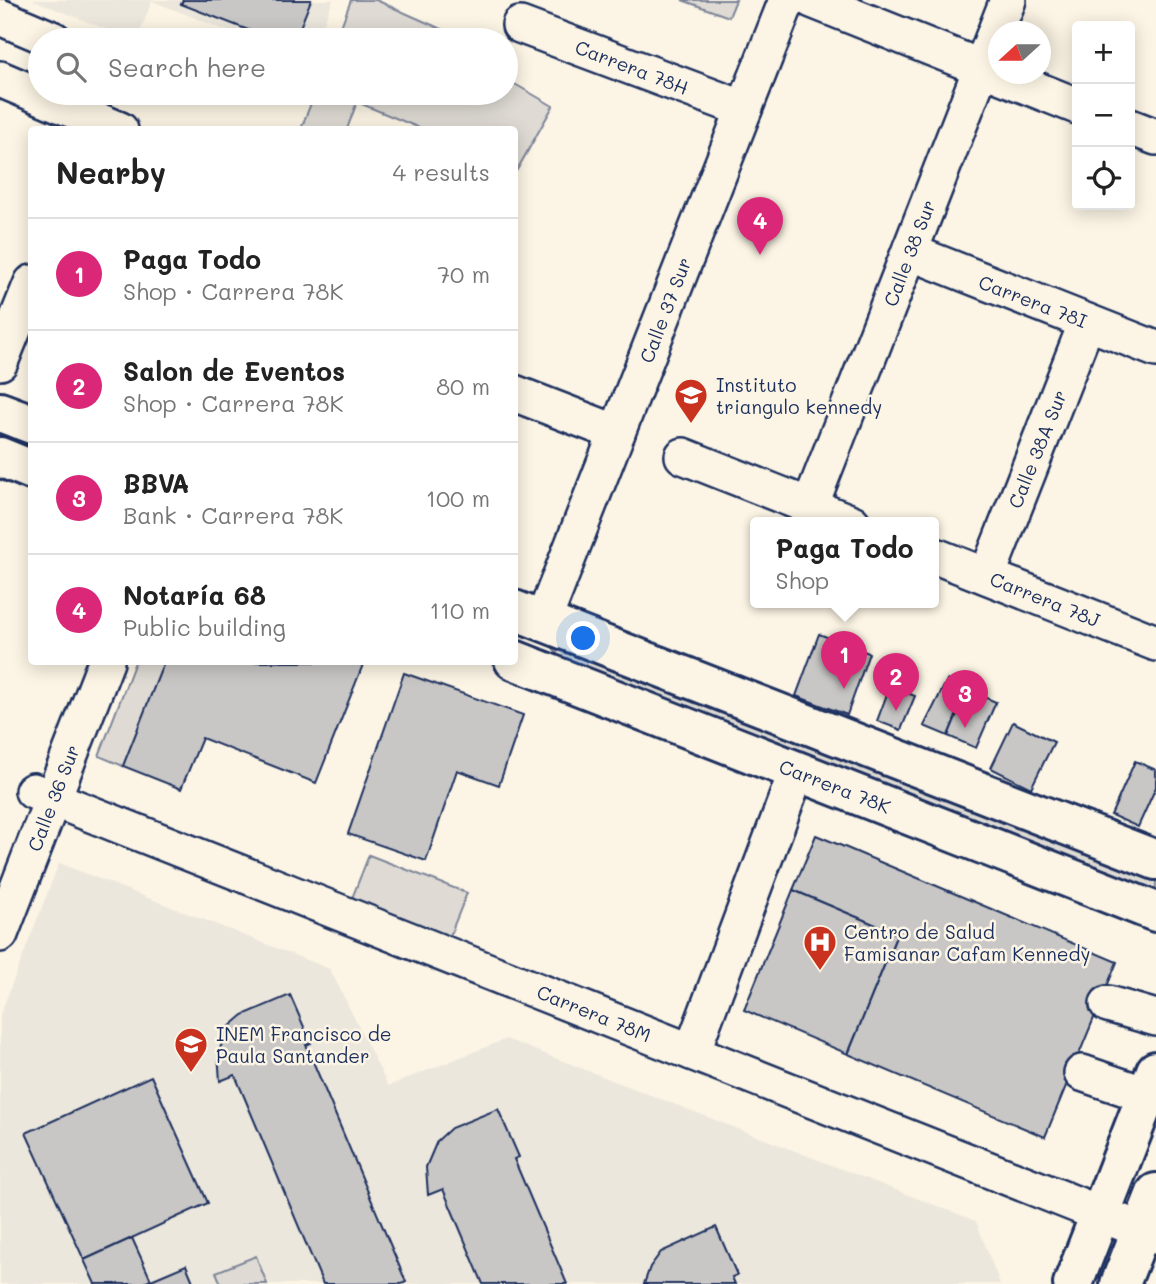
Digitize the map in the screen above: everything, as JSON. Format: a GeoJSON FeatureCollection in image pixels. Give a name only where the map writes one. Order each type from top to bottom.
{"type":"FeatureCollection","features":[{"type":"Feature","properties":{"kind":"main road"},"geometry":{"type":"LineString","coordinates":[[0,412],[28,422]]}},
{"type":"Feature","properties":{"kind":"main road"},"geometry":{"type":"LineString","coordinates":[[0,457],[28,468]]}},
{"type":"Feature","properties":{"kind":"main road"},"geometry":{"type":"LineString","coordinates":[[529,615],[541,637],[544,653],[551,667],[562,679]]}},
{"type":"Feature","properties":{"kind":"main road"},"geometry":{"type":"LineString","coordinates":[[529,615],[1156,860]]}},
{"type":"Feature","properties":{"kind":"main road","name":"Carrera 78K"},"geometry":{"type":"LineString","coordinates":[[518,662],[1156,912]]}},
{"type":"Feature","properties":{"kind":"main road"},"geometry":{"type":"LineString","coordinates":[[1073,1284],[1151,1083]]}},
{"type":"Feature","properties":{"kind":"main road"},"geometry":{"type":"LineString","coordinates":[[1120,1284],[1149,1233],[1156,1192]]}},
{"type":"Feature","properties":{"kind":"street","name":"Calle 37 Sur"},"geometry":{"type":"LineString","coordinates":[[529,615],[617,433],[787,0]]}},
{"type":"Feature","properties":{"kind":"street"},"geometry":{"type":"LineString","coordinates":[[812,0],[1072,104]]}},
{"type":"Feature","properties":{"kind":"street","name":"Calle 38 Sur"},"geometry":{"type":"LineString","coordinates":[[810,506],[1008,0]]}},
{"type":"Feature","properties":{"kind":"street"},"geometry":{"type":"LineString","coordinates":[[0,18],[28,29]]}},
{"type":"Feature","properties":{"kind":"street","name":"Carrera 78H"},"geometry":{"type":"LineString","coordinates":[[520,25],[744,109]]}},
{"type":"Feature","properties":{"kind":"street"},"geometry":{"type":"LineString","coordinates":[[0,79],[28,90]]}},
{"type":"Feature","properties":{"kind":"street"},"geometry":{"type":"LineString","coordinates":[[69,105],[104,118]]}},
{"type":"Feature","properties":{"kind":"street"},"geometry":{"type":"LineString","coordinates":[[1135,129],[1156,137]]}},
{"type":"Feature","properties":{"kind":"street","name":"Carrera 78I"},"geometry":{"type":"LineString","coordinates":[[909,252],[1156,349]]}},
{"type":"Feature","properties":{"kind":"street"},"geometry":{"type":"LineString","coordinates":[[0,362],[28,293]]}},
{"type":"Feature","properties":{"kind":"street","name":"Calle 38A Sur"},"geometry":{"type":"LineString","coordinates":[[987,576],[1087,322]]}},
{"type":"Feature","properties":{"kind":"street"},"geometry":{"type":"LineString","coordinates":[[518,395],[617,433]]}},
{"type":"Feature","properties":{"kind":"street"},"geometry":{"type":"LineString","coordinates":[[683,456],[837,517]]}},
{"type":"Feature","properties":{"kind":"street","name":"Carrera 78J"},"geometry":{"type":"LineString","coordinates":[[939,557],[1156,643]]}},
{"type":"Feature","properties":{"kind":"street","name":"Calle 36 Sur"},"geometry":{"type":"LineString","coordinates":[[0,934],[83,665]]}},
{"type":"Feature","properties":{"kind":"street","name":"Calle 36 Sur"},"geometry":{"type":"LineString","coordinates":[[0,875],[43,795],[105,665]]}},
{"type":"Feature","properties":{"kind":"street"},"geometry":{"type":"LineString","coordinates":[[692,1052],[797,771]]}},
{"type":"Feature","properties":{"kind":"street","name":"Carrera 78M"},"geometry":{"type":"LineString","coordinates":[[43,795],[1149,1233]]}},
{"type":"Feature","properties":{"kind":"street"},"geometry":{"type":"LineString","coordinates":[[1108,1003],[1156,1018]]}},
{"type":"Feature","properties":{"kind":"street"},"geometry":{"type":"LineString","coordinates":[[1082,1073],[1151,1083]]}},
{"type":"Feature","properties":{"kind":"shaded area"},"geometry":{"type":"Polygon","coordinates":[[[33,0],[333,0],[322,28],[220,28],[152,1],[142,28],[103,28],[33,0]]]}},
{"type":"Feature","properties":{"kind":"shaded area"},"geometry":{"type":"Polygon","coordinates":[[[351,0],[376,0],[439,28],[340,28],[351,0]]]}},
{"type":"Feature","properties":{"kind":"shaded area"},"geometry":{"type":"Polygon","coordinates":[[[682,0],[736,0],[729,17],[682,0]]]}},
{"type":"Feature","properties":{"kind":"shaded area"},"geometry":{"type":"Polygon","coordinates":[[[518,86],[553,106],[518,168],[518,126],[415,126],[364,105],[518,105],[518,86]]]}},
{"type":"Feature","properties":{"kind":"shaded area"},"geometry":{"type":"Polygon","coordinates":[[[310,105],[356,105],[348,126],[302,126],[310,105]]]}},
{"type":"Feature","properties":{"kind":"shaded area"},"geometry":{"type":"Polygon","coordinates":[[[553,648],[1156,881],[1156,904],[571,673],[553,648]]]}},
{"type":"Feature","properties":{"kind":"shaded area"},"geometry":{"type":"Polygon","coordinates":[[[134,665],[163,665],[123,766],[99,756],[134,665]]]}},
{"type":"Feature","properties":{"kind":"shaded area"},"geometry":{"type":"Polygon","coordinates":[[[369,855],[467,893],[446,945],[349,906],[369,855]]]}},
{"type":"Feature","properties":{"kind":"shaded area","name":"INEM Francisco de Paula Santander"},"geometry":{"type":"Polygon","coordinates":[[[59,863],[330,969],[388,1086],[506,1039],[976,1221],[1000,1284],[0,1284],[0,1015],[59,863]]]}},
{"type":"Feature","properties":{"kind":"shaded area"},"geometry":{"type":"Polygon","coordinates":[[[256,1256],[267,1284],[221,1284],[216,1272],[256,1256]]]}},
{"type":"Feature","properties":{"kind":"building"},"geometry":{"type":"Polygon","coordinates":[[[183,0],[311,0],[300,28],[243,28],[181,4],[183,0]]]}},
{"type":"Feature","properties":{"kind":"building"},"geometry":{"type":"Polygon","coordinates":[[[819,634],[869,653],[847,715],[796,696],[819,634]]]}},
{"type":"Feature","properties":{"kind":"building"},"geometry":{"type":"Polygon","coordinates":[[[163,665],[363,665],[316,783],[202,738],[181,789],[123,766],[163,665]]]}},
{"type":"Feature","properties":{"kind":"building"},"geometry":{"type":"Polygon","coordinates":[[[404,673],[523,715],[499,785],[457,770],[426,861],[348,834],[404,673]]]}},
{"type":"Feature","properties":{"kind":"building"},"geometry":{"type":"Polygon","coordinates":[[[947,680],[967,690],[948,736],[924,726],[947,680]]]}},
{"type":"Feature","properties":{"kind":"building"},"geometry":{"type":"Polygon","coordinates":[[[890,686],[915,696],[901,730],[877,721],[890,686]]]}},
{"type":"Feature","properties":{"kind":"building"},"geometry":{"type":"Polygon","coordinates":[[[967,690],[996,702],[976,748],[948,736],[967,690]]]}},
{"type":"Feature","properties":{"kind":"building"},"geometry":{"type":"Polygon","coordinates":[[[1013,722],[1054,742],[1031,788],[991,768],[1013,722]]]}},
{"type":"Feature","properties":{"kind":"building"},"geometry":{"type":"Polygon","coordinates":[[[1135,761],[1156,770],[1156,787],[1138,827],[1111,815],[1135,761]]]}},
{"type":"Feature","properties":{"kind":"building"},"geometry":{"type":"Polygon","coordinates":[[[816,835],[1117,962],[1045,1137],[848,1054],[897,934],[793,890],[816,835]]]}},
{"type":"Feature","properties":{"kind":"building","name":"Centro de Salud Famisanar Cafam Kennedy"},"geometry":{"type":"Polygon","coordinates":[[[793,890],[897,934],[848,1054],[744,1010],[793,890]]]}},
{"type":"Feature","properties":{"kind":"building"},"geometry":{"type":"Polygon","coordinates":[[[290,995],[311,1043],[306,1045],[406,1282],[402,1284],[323,1284],[235,1075],[220,1081],[218,1053],[229,1027],[243,1015],[290,995]]]}},
{"type":"Feature","properties":{"kind":"building"},"geometry":{"type":"Polygon","coordinates":[[[151,1076],[208,1203],[84,1260],[26,1133],[151,1076]]]}},
{"type":"Feature","properties":{"kind":"building"},"geometry":{"type":"Polygon","coordinates":[[[498,1109],[519,1157],[514,1159],[567,1284],[483,1284],[443,1189],[428,1195],[426,1167],[437,1141],[451,1128],[498,1109]]]}},
{"type":"Feature","properties":{"kind":"building"},"geometry":{"type":"Polygon","coordinates":[[[716,1227],[737,1275],[732,1277],[735,1284],[644,1284],[650,1267],[661,1252],[716,1227]]]}},
{"type":"Feature","properties":{"kind":"building"},"geometry":{"type":"Polygon","coordinates":[[[132,1238],[151,1280],[143,1284],[95,1284],[84,1260],[132,1238]]]}},
{"type":"Feature","properties":{"kind":"building"},"geometry":{"type":"Polygon","coordinates":[[[186,1265],[194,1284],[143,1284],[151,1280],[186,1265]]]}},
{"type":"Feature","properties":{"kind":"place","name":"Notaría 68"},"geometry":{"type":"Point","coordinates":[760,255]}},
{"type":"Feature","properties":{"kind":"place","name":"Instituto triangulo kennedy"},"geometry":{"type":"Point","coordinates":[691,425]}},
{"type":"Feature","properties":{"kind":"place","name":"Paga Todo"},"geometry":{"type":"Point","coordinates":[844,689]}},
{"type":"Feature","properties":{"kind":"place","name":"Salon de Eventos"},"geometry":{"type":"Point","coordinates":[896,711]}},
{"type":"Feature","properties":{"kind":"place","name":"BBVA"},"geometry":{"type":"Point","coordinates":[965,728]}},
{"type":"Feature","properties":{"kind":"place","name":"Centro de Salud Famisanar Cafam Kennedy"},"geometry":{"type":"Point","coordinates":[820,972]}},
{"type":"Feature","properties":{"kind":"place","name":"INEM Francisco de Paula Santander"},"geometry":{"type":"Point","coordinates":[191,1074]}}]}
